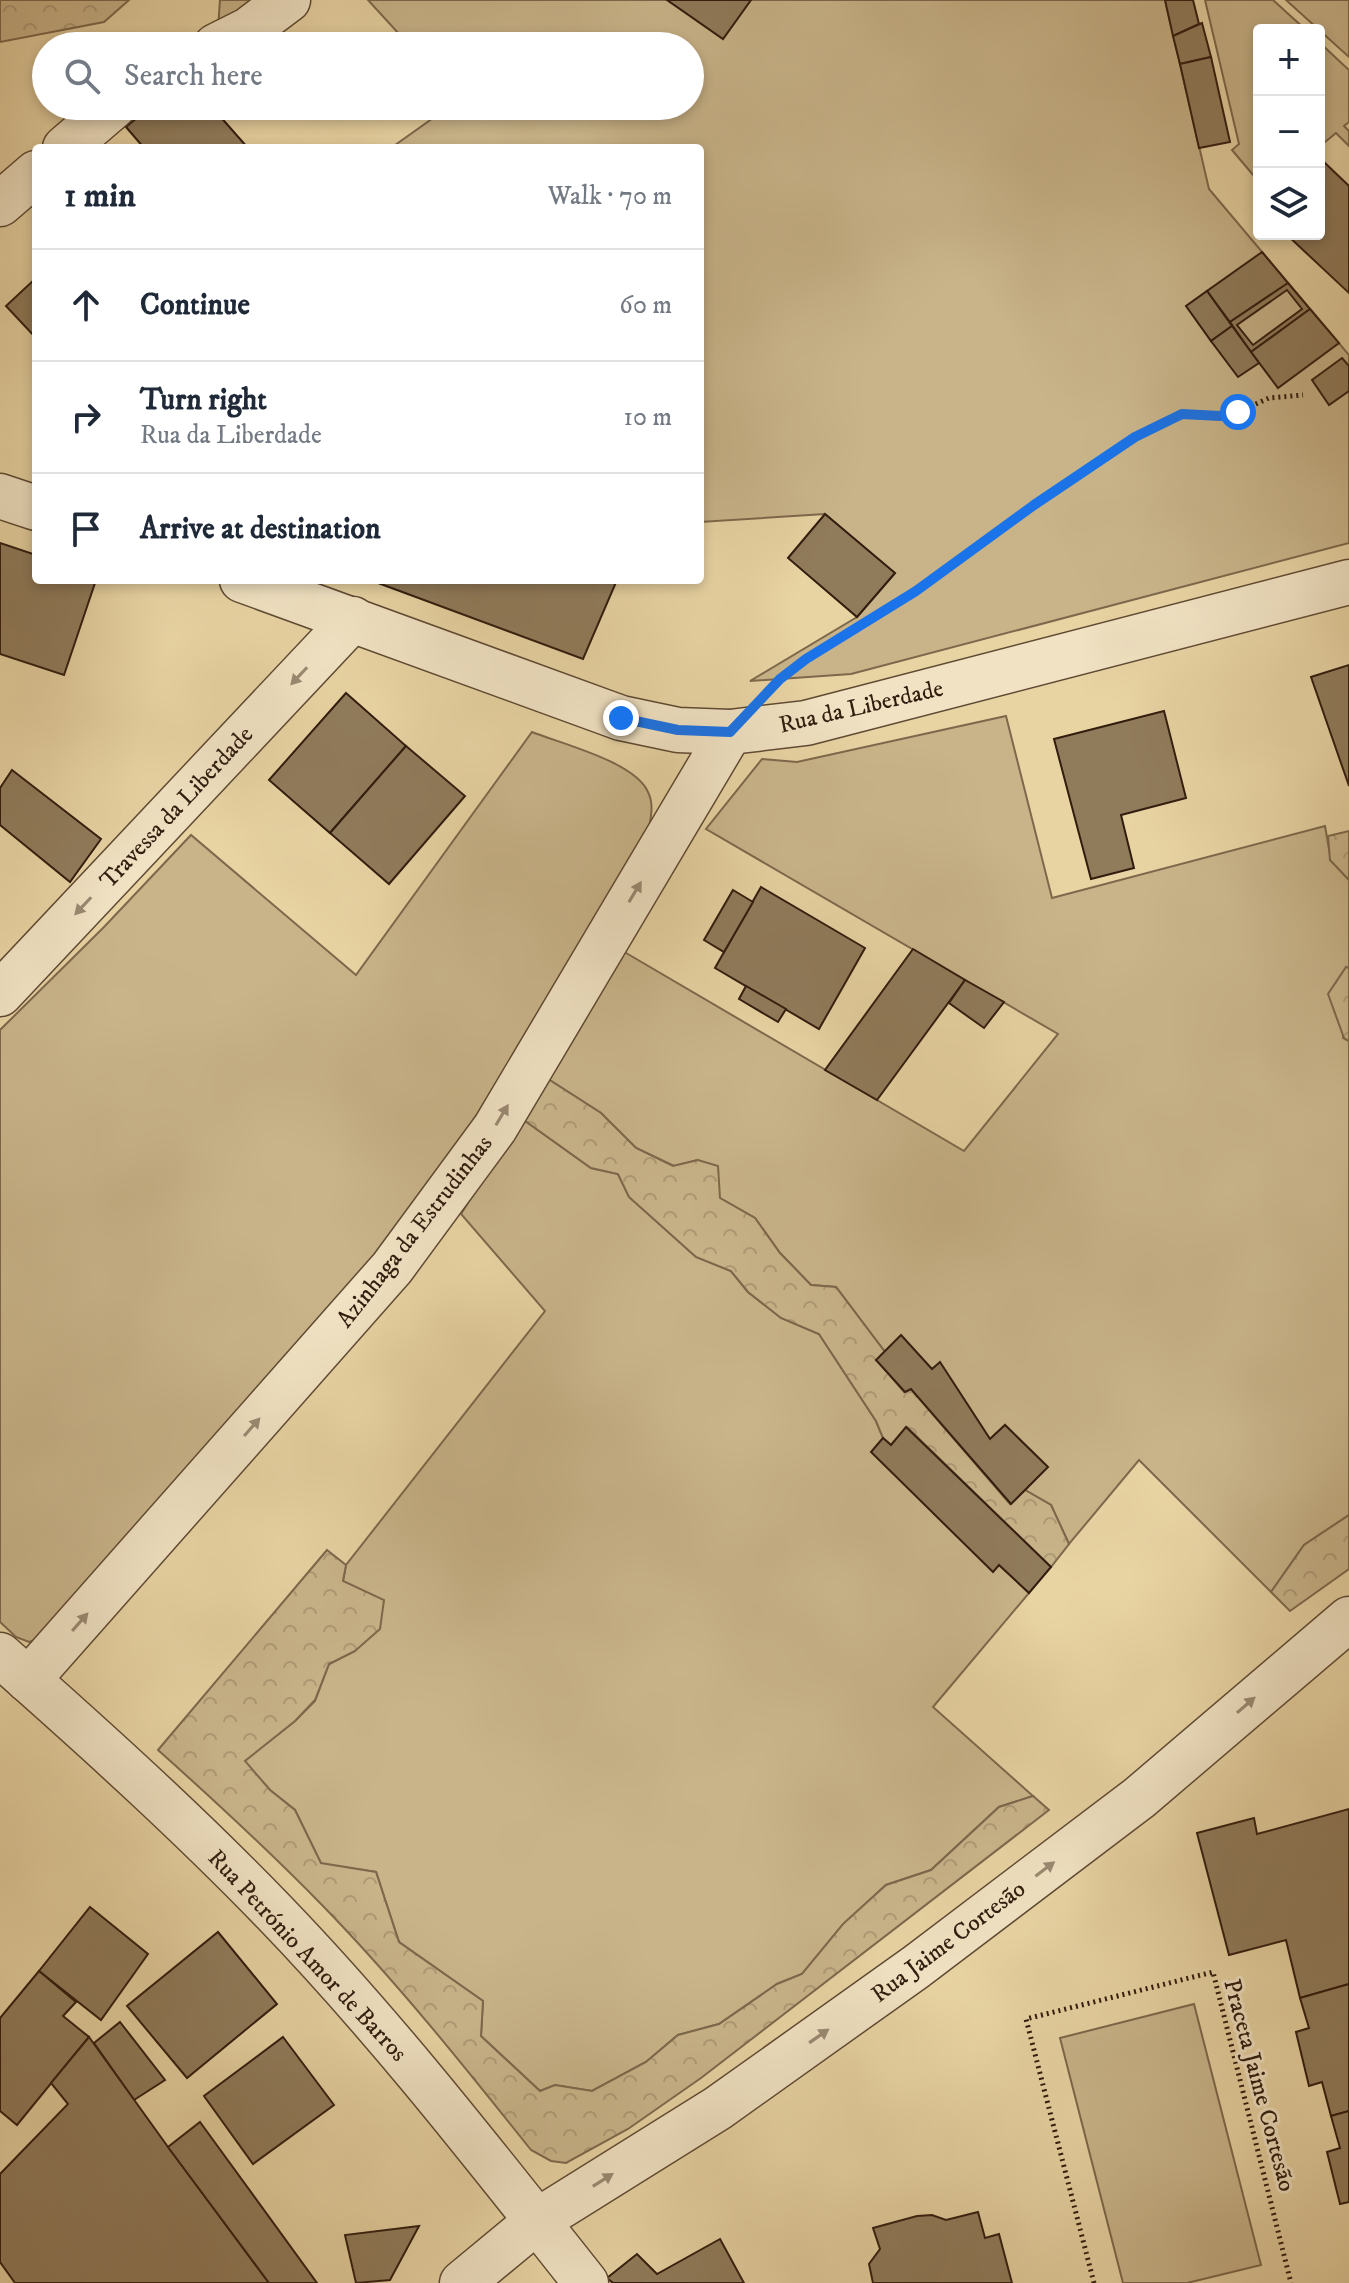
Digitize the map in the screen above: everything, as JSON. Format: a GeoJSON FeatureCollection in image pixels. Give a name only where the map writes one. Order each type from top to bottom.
{"type":"FeatureCollection","features":[{"type":"Feature","properties":{"kind":"street"},"geometry":{"type":"LineString","coordinates":[[244,32],[288,0]]}},
{"type":"Feature","properties":{"kind":"street"},"geometry":{"type":"LineString","coordinates":[[70,144],[98,120]]}},
{"type":"Feature","properties":{"kind":"street"},"geometry":{"type":"LineString","coordinates":[[0,204],[32,176]]}},
{"type":"Feature","properties":{"kind":"street"},"geometry":{"type":"LineString","coordinates":[[0,496],[32,507]]}},
{"type":"Feature","properties":{"kind":"street","name":"Rua da Liberdade"},"geometry":{"type":"LineString","coordinates":[[253,584],[621,718],[678,730],[730,732],[806,723],[1349,582]]}},
{"type":"Feature","properties":{"kind":"street","name":"Travessa da Liberdade"},"geometry":{"type":"LineString","coordinates":[[0,994],[353,619]]}},
{"type":"Feature","properties":{"kind":"street","name":"Azinhaga da Estrudinhas"},"geometry":{"type":"LineString","coordinates":[[14,1668],[392,1268],[495,1128],[730,732]]}},
{"type":"Feature","properties":{"kind":"street"},"geometry":{"type":"LineString","coordinates":[[1287,1670],[1349,1619]]}},
{"type":"Feature","properties":{"kind":"street","name":"Rua Jaime Cortesão"},"geometry":{"type":"LineString","coordinates":[[462,2283],[537,2221],[718,2108],[916,1967],[1139,1798],[1287,1670],[1349,1653]]}},
{"type":"Feature","properties":{"kind":"street","name":"Rua Petrónio Amor de Barros"},"geometry":{"type":"LineString","coordinates":[[14,1668],[158,1798],[275,1913],[391,2043],[586,2283]]}},
{"type":"Feature","properties":{"kind":"path"},"geometry":{"type":"LineString","coordinates":[[789,672],[846,632],[916,591],[1034,505],[1160,423],[1182,414],[1220,416],[1238,412],[1269,398],[1303,395]]}},
{"type":"Feature","properties":{"kind":"path","name":"Praceta Jaime Cortesão"},"geometry":{"type":"LineString","coordinates":[[1094,2283],[1026,2019],[1213,1972],[1291,2283]]}},
{"type":"Feature","properties":{"kind":"green space"},"geometry":{"type":"Polygon","coordinates":[[[0,0],[129,0],[104,22],[52,32],[32,32],[32,36],[0,42],[0,0]]]}},
{"type":"Feature","properties":{"kind":"green space"},"geometry":{"type":"Polygon","coordinates":[[[220,0],[253,0],[218,28],[220,0]]]}},
{"type":"Feature","properties":{"kind":"green space"},"geometry":{"type":"Polygon","coordinates":[[[368,0],[1165,0],[1209,189],[1349,355],[1349,543],[851,674],[750,681],[857,617],[895,573],[825,514],[704,522],[704,144],[397,144],[430,120],[704,120],[704,32],[397,32],[368,0]]]}},
{"type":"Feature","properties":{"kind":"green space"},"geometry":{"type":"Polygon","coordinates":[[[1205,0],[1273,0],[1299,24],[1253,24],[1253,175],[1232,150],[1239,144],[1205,0]]]}},
{"type":"Feature","properties":{"kind":"green space"},"geometry":{"type":"Polygon","coordinates":[[[1286,0],[1349,0],[1349,57],[1325,35],[1325,24],[1313,24],[1286,0]]]}},
{"type":"Feature","properties":{"kind":"green space"},"geometry":{"type":"Polygon","coordinates":[[[1325,48],[1349,70],[1349,122],[1344,126],[1349,131],[1349,146],[1336,133],[1325,142],[1325,48]]]}},
{"type":"Feature","properties":{"kind":"green space"},"geometry":{"type":"Polygon","coordinates":[[[1006,716],[1052,898],[1325,826],[1331,860],[1349,880],[1349,968],[1346,967],[1343,1038],[1349,1041],[1349,1515],[1304,1545],[1271,1592],[1139,1460],[1069,1544],[1051,1505],[1025,1490],[1047,1467],[1005,1425],[990,1439],[940,1363],[932,1369],[885,1352],[836,1287],[811,1285],[780,1253],[755,1218],[720,1198],[698,1160],[674,1166],[636,1148],[601,1113],[545,1077],[621,950],[964,1151],[1058,1034],[706,829],[762,759],[797,762],[1006,716]]]}},
{"type":"Feature","properties":{"kind":"green space"},"geometry":{"type":"Polygon","coordinates":[[[532,732],[613,763],[641,781],[651,801],[649,829],[461,1141],[408,1217],[41,1638],[29,1642],[16,1637],[0,1622],[0,1030],[191,835],[356,975],[532,732]]]}},
{"type":"Feature","properties":{"kind":"green space"},"geometry":{"type":"Polygon","coordinates":[[[1349,831],[1349,880],[1330,860],[1328,836],[1349,831]]]}},
{"type":"Feature","properties":{"kind":"green space"},"geometry":{"type":"Polygon","coordinates":[[[1346,967],[1349,968],[1349,1041],[1344,1038],[1328,994],[1346,967]]]}},
{"type":"Feature","properties":{"kind":"green space"},"geometry":{"type":"Polygon","coordinates":[[[545,1077],[601,1113],[636,1148],[673,1166],[698,1160],[718,1166],[720,1198],[755,1218],[780,1253],[811,1285],[836,1287],[885,1352],[877,1360],[904,1392],[911,1389],[1010,1504],[1025,1490],[1051,1505],[1069,1544],[1051,1567],[907,1427],[891,1445],[883,1438],[876,1421],[819,1334],[781,1318],[748,1292],[731,1271],[696,1257],[629,1197],[618,1174],[591,1168],[521,1118],[545,1077]]]}},
{"type":"Feature","properties":{"kind":"green space"},"geometry":{"type":"Polygon","coordinates":[[[521,1118],[591,1168],[618,1174],[629,1197],[696,1257],[731,1271],[748,1292],[781,1318],[819,1334],[876,1421],[883,1438],[872,1452],[993,1571],[999,1565],[1029,1593],[933,1707],[1033,1796],[999,1807],[931,1870],[886,1885],[843,1925],[802,1974],[777,1984],[719,2024],[678,2035],[646,2062],[592,2091],[555,2085],[540,2091],[481,2036],[483,2001],[399,1942],[376,1872],[321,1864],[295,1810],[270,1790],[244,1761],[315,1701],[329,1664],[355,1651],[343,1581],[346,1565],[545,1311],[461,1214],[521,1118]]]}},
{"type":"Feature","properties":{"kind":"green space"},"geometry":{"type":"Polygon","coordinates":[[[1349,1515],[1349,1569],[1290,1611],[1271,1592],[1304,1545],[1349,1515]]]}},
{"type":"Feature","properties":{"kind":"green space"},"geometry":{"type":"Polygon","coordinates":[[[327,1550],[346,1565],[343,1581],[384,1600],[380,1629],[355,1651],[329,1664],[315,1700],[295,1721],[245,1761],[270,1790],[295,1810],[321,1863],[376,1872],[399,1942],[483,2001],[481,2036],[540,2091],[555,2085],[592,2091],[646,2062],[678,2035],[719,2024],[777,1984],[802,1974],[843,1924],[886,1885],[931,1870],[999,1807],[1033,1796],[1049,1810],[701,2078],[628,2129],[566,2163],[551,2161],[531,2150],[350,1934],[241,1826],[158,1750],[327,1550]]]}},
{"type":"Feature","properties":{"kind":"green space"},"geometry":{"type":"Polygon","coordinates":[[[1194,2004],[1261,2265],[1187,2283],[1123,2283],[1060,2038],[1194,2004]]]}},
{"type":"Feature","properties":{"kind":"building"},"geometry":{"type":"Polygon","coordinates":[[[667,0],[751,0],[723,39],[667,0]]]}},
{"type":"Feature","properties":{"kind":"building"},"geometry":{"type":"Polygon","coordinates":[[[1165,0],[1193,0],[1199,24],[1173,36],[1165,0]]]}},
{"type":"Feature","properties":{"kind":"building"},"geometry":{"type":"Polygon","coordinates":[[[1202,23],[1211,57],[1180,64],[1173,36],[1202,23]]]}},
{"type":"Feature","properties":{"kind":"building"},"geometry":{"type":"Polygon","coordinates":[[[1211,57],[1230,142],[1199,148],[1180,64],[1211,57]]]}},
{"type":"Feature","properties":{"kind":"building"},"geometry":{"type":"Polygon","coordinates":[[[134,120],[223,120],[244,144],[141,144],[126,127],[134,120]]]}},
{"type":"Feature","properties":{"kind":"building"},"geometry":{"type":"Polygon","coordinates":[[[1325,163],[1349,186],[1349,293],[1292,240],[1325,240],[1325,163]]]}},
{"type":"Feature","properties":{"kind":"building"},"geometry":{"type":"Polygon","coordinates":[[[1262,252],[1288,283],[1230,322],[1207,291],[1262,252]]]}},
{"type":"Feature","properties":{"kind":"building"},"geometry":{"type":"Polygon","coordinates":[[[32,282],[32,334],[6,306],[32,282]]]}},
{"type":"Feature","properties":{"kind":"building"},"geometry":{"type":"Polygon","coordinates":[[[1288,283],[1310,309],[1251,352],[1230,322],[1288,283]],[[1287,290],[1237,325],[1253,345],[1302,309],[1287,290]]]}},
{"type":"Feature","properties":{"kind":"building"},"geometry":{"type":"Polygon","coordinates":[[[1207,291],[1232,326],[1211,341],[1186,306],[1207,291]]]}},
{"type":"Feature","properties":{"kind":"building"},"geometry":{"type":"Polygon","coordinates":[[[1310,309],[1339,343],[1278,388],[1251,352],[1310,309]]]}},
{"type":"Feature","properties":{"kind":"building"},"geometry":{"type":"Polygon","coordinates":[[[1232,326],[1259,363],[1238,377],[1211,341],[1232,326]]]}},
{"type":"Feature","properties":{"kind":"building"},"geometry":{"type":"Polygon","coordinates":[[[1342,358],[1349,366],[1349,391],[1329,405],[1312,380],[1342,358]]]}},
{"type":"Feature","properties":{"kind":"building"},"geometry":{"type":"Polygon","coordinates":[[[825,514],[895,573],[857,617],[788,558],[825,514]]]}},
{"type":"Feature","properties":{"kind":"building"},"geometry":{"type":"Polygon","coordinates":[[[0,543],[32,554],[32,584],[95,584],[64,675],[0,654],[0,543]]]}},
{"type":"Feature","properties":{"kind":"building"},"geometry":{"type":"Polygon","coordinates":[[[381,584],[615,584],[583,659],[381,584]]]}},
{"type":"Feature","properties":{"kind":"building"},"geometry":{"type":"Polygon","coordinates":[[[1349,665],[1349,786],[1311,677],[1349,665]]]}},
{"type":"Feature","properties":{"kind":"building"},"geometry":{"type":"Polygon","coordinates":[[[346,693],[406,746],[330,833],[269,780],[346,693]]]}},
{"type":"Feature","properties":{"kind":"building"},"geometry":{"type":"Polygon","coordinates":[[[1164,711],[1186,798],[1121,815],[1134,868],[1091,879],[1054,739],[1164,711]]]}},
{"type":"Feature","properties":{"kind":"building"},"geometry":{"type":"Polygon","coordinates":[[[406,746],[465,796],[389,884],[330,833],[406,746]]]}},
{"type":"Feature","properties":{"kind":"building"},"geometry":{"type":"Polygon","coordinates":[[[12,770],[101,839],[70,882],[0,825],[0,788],[12,770]]]}},
{"type":"Feature","properties":{"kind":"building"},"geometry":{"type":"Polygon","coordinates":[[[761,887],[865,948],[819,1029],[715,968],[761,887]]]}},
{"type":"Feature","properties":{"kind":"building"},"geometry":{"type":"Polygon","coordinates":[[[733,890],[753,902],[724,952],[704,940],[733,890]]]}},
{"type":"Feature","properties":{"kind":"building"},"geometry":{"type":"Polygon","coordinates":[[[913,949],[965,980],[877,1100],[825,1070],[913,949]]]}},
{"type":"Feature","properties":{"kind":"building"},"geometry":{"type":"Polygon","coordinates":[[[965,980],[1004,1002],[984,1028],[949,1003],[965,980]]]}},
{"type":"Feature","properties":{"kind":"building"},"geometry":{"type":"Polygon","coordinates":[[[746,986],[786,1009],[778,1022],[739,999],[746,986]]]}},
{"type":"Feature","properties":{"kind":"building"},"geometry":{"type":"Polygon","coordinates":[[[901,1335],[932,1369],[940,1362],[990,1439],[1005,1425],[1048,1467],[1011,1504],[911,1389],[905,1392],[876,1360],[901,1335]]]}},
{"type":"Feature","properties":{"kind":"building"},"geometry":{"type":"Polygon","coordinates":[[[906,1427],[1051,1567],[1029,1593],[999,1565],[993,1572],[871,1452],[883,1438],[891,1445],[906,1427]]]}},
{"type":"Feature","properties":{"kind":"building"},"geometry":{"type":"Polygon","coordinates":[[[1349,1809],[1349,1984],[1300,1998],[1286,1940],[1229,1955],[1197,1833],[1254,1818],[1257,1834],[1349,1809]]]}},
{"type":"Feature","properties":{"kind":"building"},"geometry":{"type":"Polygon","coordinates":[[[90,1907],[148,1954],[101,2020],[39,1971],[90,1907]]]}},
{"type":"Feature","properties":{"kind":"building"},"geometry":{"type":"Polygon","coordinates":[[[218,1932],[277,2004],[187,2078],[127,2006],[218,1932]]]}},
{"type":"Feature","properties":{"kind":"building"},"geometry":{"type":"Polygon","coordinates":[[[39,1971],[76,2002],[63,2016],[89,2037],[17,2125],[0,2111],[0,2018],[39,1971]]]}},
{"type":"Feature","properties":{"kind":"building"},"geometry":{"type":"Polygon","coordinates":[[[1349,1984],[1349,2111],[1331,2116],[1322,2082],[1309,2086],[1296,2032],[1309,2028],[1300,1998],[1349,1984]]]}},
{"type":"Feature","properties":{"kind":"building"},"geometry":{"type":"Polygon","coordinates":[[[120,2022],[165,2080],[134,2100],[94,2043],[120,2022]]]}},
{"type":"Feature","properties":{"kind":"building"},"geometry":{"type":"Polygon","coordinates":[[[89,2037],[269,2283],[15,2283],[0,2262],[0,2174],[68,2104],[51,2083],[89,2037]]]}},
{"type":"Feature","properties":{"kind":"building"},"geometry":{"type":"Polygon","coordinates":[[[283,2037],[334,2105],[253,2164],[204,2096],[283,2037]]]}},
{"type":"Feature","properties":{"kind":"building"},"geometry":{"type":"Polygon","coordinates":[[[1349,2111],[1349,2202],[1340,2204],[1327,2152],[1340,2148],[1331,2116],[1349,2111]]]}},
{"type":"Feature","properties":{"kind":"building"},"geometry":{"type":"Polygon","coordinates":[[[200,2122],[317,2283],[269,2283],[168,2147],[200,2122]]]}},
{"type":"Feature","properties":{"kind":"building"},"geometry":{"type":"Polygon","coordinates":[[[978,2212],[985,2238],[999,2234],[1012,2283],[873,2283],[869,2264],[880,2249],[873,2228],[917,2216],[932,2215],[946,2220],[978,2212]]]}},
{"type":"Feature","properties":{"kind":"building"},"geometry":{"type":"Polygon","coordinates":[[[419,2226],[390,2280],[356,2283],[345,2235],[419,2226]]]}},
{"type":"Feature","properties":{"kind":"building"},"geometry":{"type":"Polygon","coordinates":[[[720,2239],[744,2283],[613,2283],[607,2278],[637,2254],[657,2274],[720,2239]]]}},
{"type":"Feature","properties":{"kind":"route"},"geometry":{"type":"LineString","coordinates":[[621,718],[678,730],[730,732],[780,679],[806,659],[916,591],[1034,505],[1135,437],[1182,414],[1220,416],[1238,412]]}}]}
